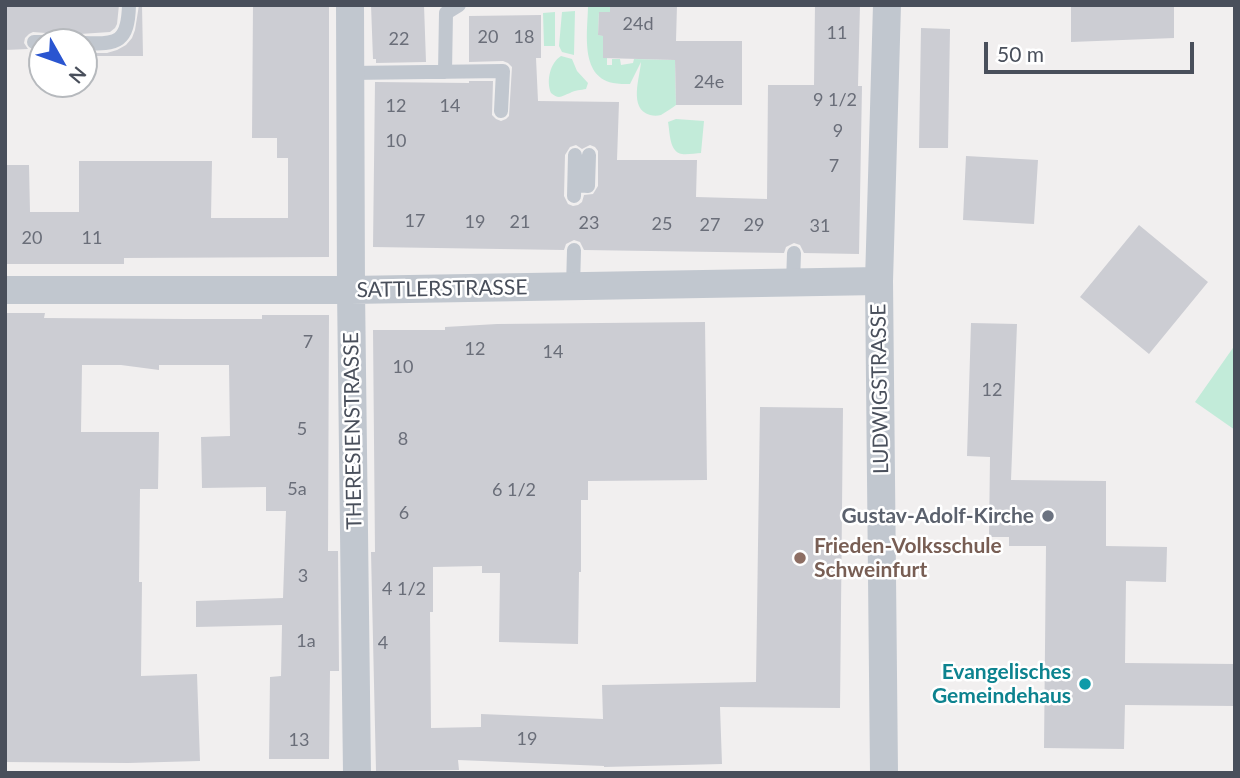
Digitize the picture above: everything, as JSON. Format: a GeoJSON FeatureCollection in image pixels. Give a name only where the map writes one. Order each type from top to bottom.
{"type":"FeatureCollection","features":[{"type":"Feature","properties":{"kind":"street","name":"THERESIENSTRASSE"},"geometry":{"type":"LineString","coordinates":[[350,5],[357,773]]}},
{"type":"Feature","properties":{"kind":"street","name":"LUDWIGSTRASSE"},"geometry":{"type":"LineString","coordinates":[[884,773],[879,281],[886,9]]}},
{"type":"Feature","properties":{"kind":"street","name":"SATTLERSTRASSE"},"geometry":{"type":"LineString","coordinates":[[5,290],[351,290],[879,281]]}},
{"type":"Feature","properties":{"kind":"lane"},"geometry":{"type":"LineString","coordinates":[[98,43],[110,43],[119,38],[126,29],[128,5]]}},
{"type":"Feature","properties":{"kind":"lane"},"geometry":{"type":"LineString","coordinates":[[445,72],[446,13],[459,5]]}},
{"type":"Feature","properties":{"kind":"lane"},"geometry":{"type":"LineString","coordinates":[[351,73],[503,71],[501,111]]}},
{"type":"Feature","properties":{"kind":"lane"},"geometry":{"type":"LineString","coordinates":[[575,191],[589,186],[582,155]]}},
{"type":"Feature","properties":{"kind":"lane"},"geometry":{"type":"LineString","coordinates":[[573,286],[574,250]]}},
{"type":"Feature","properties":{"kind":"lane"},"geometry":{"type":"LineString","coordinates":[[793,283],[794,253]]}},
{"type":"Feature","properties":{"kind":"green space"},"geometry":{"type":"Polygon","coordinates":[[[588,5],[610,5],[610,12],[599,12],[598,35],[607,36],[603,58],[607,58],[607,65],[612,65],[612,59],[620,59],[621,65],[633,63],[634,59],[675,60],[676,105],[656,116],[643,112],[637,100],[641,62],[630,84],[602,79],[590,62],[587,39],[588,5]]]}},
{"type":"Feature","properties":{"kind":"green space"},"geometry":{"type":"Polygon","coordinates":[[[575,11],[574,55],[562,52],[559,46],[562,12],[575,11]]]}},
{"type":"Feature","properties":{"kind":"green space"},"geometry":{"type":"Polygon","coordinates":[[[555,12],[555,46],[544,46],[543,13],[555,12]]]}},
{"type":"Feature","properties":{"kind":"green space"},"geometry":{"type":"Polygon","coordinates":[[[561,56],[572,59],[577,71],[588,83],[586,89],[560,97],[551,93],[550,73],[561,56]]]}},
{"type":"Feature","properties":{"kind":"green space"},"geometry":{"type":"Polygon","coordinates":[[[676,119],[704,121],[701,153],[682,154],[675,150],[668,122],[676,119]]]}},
{"type":"Feature","properties":{"kind":"green space"},"geometry":{"type":"Polygon","coordinates":[[[1235,345],[1235,430],[1195,402],[1235,345]]]}},
{"type":"Feature","properties":{"kind":"building"},"geometry":{"type":"Polygon","coordinates":[[[5,5],[119,5],[117,24],[110,32],[98,33],[98,28],[28,28],[24,43],[28,49],[5,50],[5,5]]]}},
{"type":"Feature","properties":{"kind":"building"},"geometry":{"type":"Polygon","coordinates":[[[139,5],[142,5],[143,56],[98,56],[98,53],[107,53],[126,45],[135,30],[139,5]]]}},
{"type":"Feature","properties":{"kind":"building"},"geometry":{"type":"Polygon","coordinates":[[[253,5],[329,5],[329,257],[124,258],[124,264],[5,264],[5,165],[29,165],[30,212],[79,212],[79,161],[212,161],[211,218],[288,218],[288,158],[277,158],[277,138],[252,138],[253,5]]]}},
{"type":"Feature","properties":{"kind":"building"},"geometry":{"type":"Polygon","coordinates":[[[371,5],[424,5],[426,62],[376,63],[376,59],[373,59],[371,5]]]}},
{"type":"Feature","properties":{"kind":"building"},"geometry":{"type":"Polygon","coordinates":[[[610,5],[677,5],[676,41],[742,41],[742,105],[676,105],[675,60],[603,58],[603,36],[598,35],[599,12],[610,12],[610,5]]]}},
{"type":"Feature","properties":{"kind":"building"},"geometry":{"type":"Polygon","coordinates":[[[815,5],[860,5],[858,86],[862,86],[859,254],[804,253],[800,245],[794,243],[786,247],[784,253],[584,250],[580,242],[574,240],[566,244],[564,250],[373,247],[375,82],[493,81],[492,115],[501,121],[509,116],[512,67],[503,61],[469,62],[469,16],[541,15],[541,58],[536,58],[538,101],[619,102],[617,160],[697,160],[696,197],[767,199],[768,85],[814,85],[815,5]],[[576,145],[570,147],[565,155],[564,196],[568,204],[573,206],[582,202],[584,195],[593,194],[598,186],[598,151],[590,145],[582,149],[576,145]]]}},
{"type":"Feature","properties":{"kind":"building"},"geometry":{"type":"Polygon","coordinates":[[[1071,5],[1174,5],[1174,38],[1071,42],[1071,5]]]}},
{"type":"Feature","properties":{"kind":"building"},"geometry":{"type":"Polygon","coordinates":[[[921,28],[950,29],[948,148],[919,148],[921,28]]]}},
{"type":"Feature","properties":{"kind":"building"},"geometry":{"type":"Polygon","coordinates":[[[966,156],[1038,160],[1034,224],[963,220],[966,156]]]}},
{"type":"Feature","properties":{"kind":"building"},"geometry":{"type":"Polygon","coordinates":[[[1139,225],[1208,282],[1149,354],[1080,297],[1139,225]]]}},
{"type":"Feature","properties":{"kind":"building"},"geometry":{"type":"Polygon","coordinates":[[[5,313],[45,313],[44,318],[185,319],[262,319],[262,315],[329,315],[328,551],[338,551],[339,671],[330,671],[329,759],[269,759],[270,677],[281,676],[282,625],[196,627],[196,601],[283,598],[286,511],[266,511],[266,487],[202,488],[201,437],[230,436],[229,365],[159,365],[159,370],[121,365],[82,365],[81,432],[159,432],[158,489],[140,489],[141,676],[197,674],[200,761],[5,762],[5,313]]]}},
{"type":"Feature","properties":{"kind":"building"},"geometry":{"type":"Polygon","coordinates":[[[705,322],[707,480],[588,481],[588,500],[581,500],[578,644],[499,642],[500,573],[482,573],[482,566],[433,567],[433,612],[430,612],[431,728],[481,727],[481,714],[603,719],[602,685],[756,682],[760,407],[843,408],[840,708],[720,707],[722,764],[604,767],[458,760],[459,770],[376,771],[371,552],[375,552],[373,330],[445,330],[445,327],[497,324],[705,322]]]}},
{"type":"Feature","properties":{"kind":"building"},"geometry":{"type":"Polygon","coordinates":[[[971,323],[1017,324],[1011,480],[1106,481],[1106,546],[1167,547],[1166,582],[1126,581],[1125,663],[1235,664],[1235,706],[1125,705],[1124,749],[1044,748],[1046,546],[1009,546],[1009,537],[989,537],[990,457],[967,456],[971,323]]]}},
{"type":"Feature","properties":{"kind":"place","name":"Gustav-Adolf-Kirche"},"geometry":{"type":"Point","coordinates":[1048,516]}},
{"type":"Feature","properties":{"kind":"place","name":"Frieden-Volksschule Schweinfurt"},"geometry":{"type":"Point","coordinates":[800,558]}},
{"type":"Feature","properties":{"kind":"place","name":"Evangelisches Gemeindehaus"},"geometry":{"type":"Point","coordinates":[1085,684]}}]}
